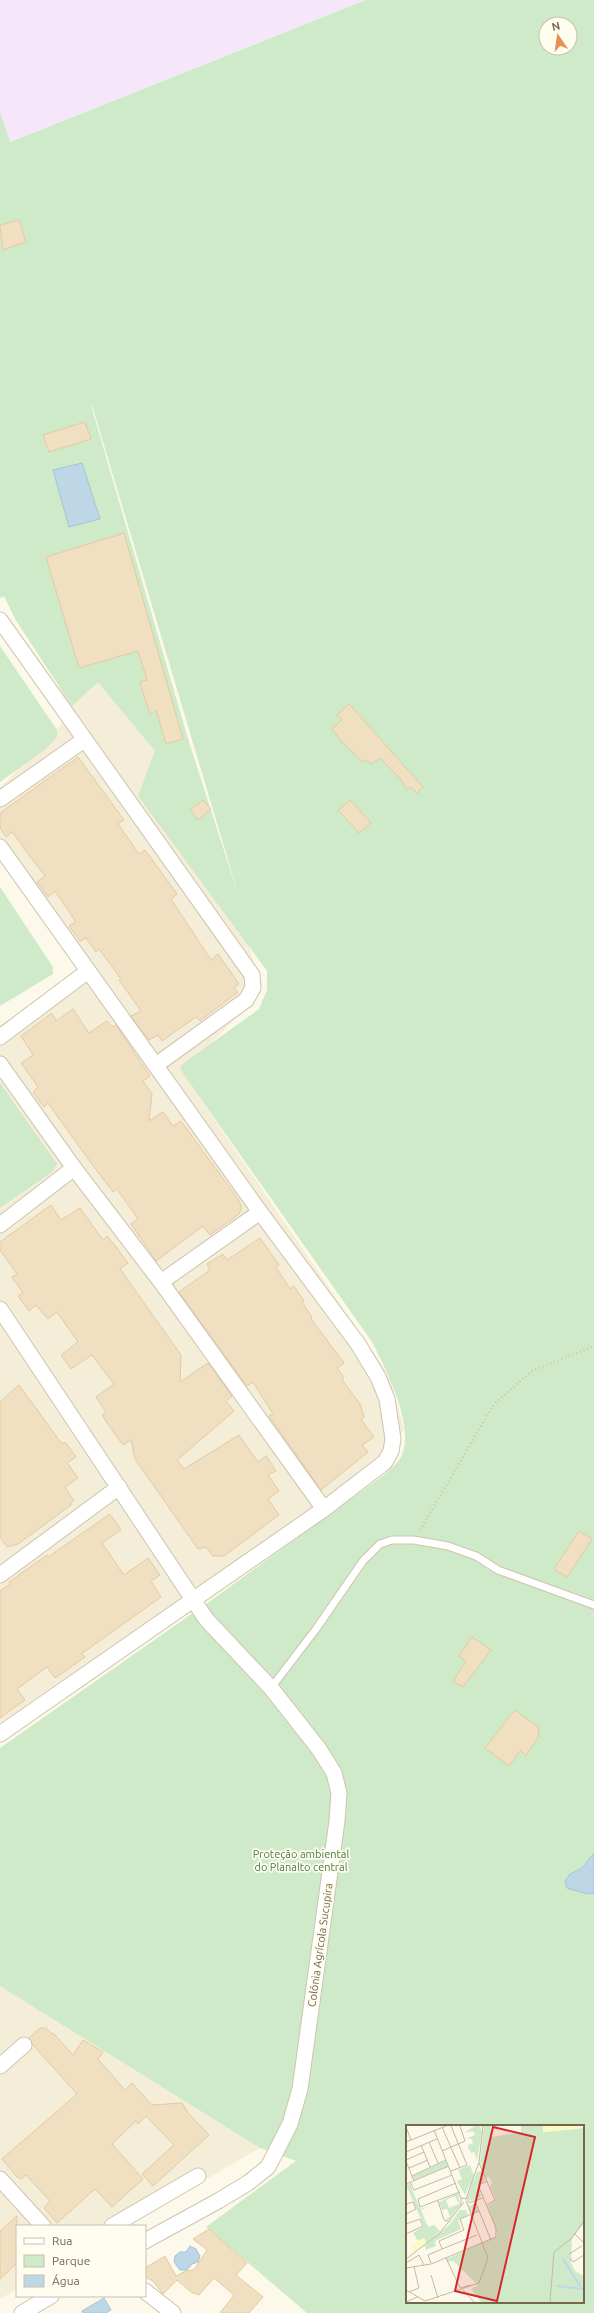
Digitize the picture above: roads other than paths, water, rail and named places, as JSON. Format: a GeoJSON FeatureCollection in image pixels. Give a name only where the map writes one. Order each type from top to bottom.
{"type":"FeatureCollection","features":[{"type":"Feature","properties":{"kind":"street"},"geometry":{"type":"LineString","coordinates":[[0,620],[6,633],[252,975],[253,988],[246,1000],[156,1065]]}},
{"type":"Feature","properties":{"kind":"street"},"geometry":{"type":"LineString","coordinates":[[0,799],[84,740]]}},
{"type":"Feature","properties":{"kind":"street"},"geometry":{"type":"LineString","coordinates":[[0,847],[260,1212],[358,1344],[378,1377],[387,1399],[392,1439],[391,1451],[385,1462],[324,1509],[0,1734]]}},
{"type":"Feature","properties":{"kind":"street"},"geometry":{"type":"LineString","coordinates":[[0,1037],[88,971]]}},
{"type":"Feature","properties":{"kind":"street"},"geometry":{"type":"LineString","coordinates":[[0,1064],[74,1168],[160,1282],[324,1509]]}},
{"type":"Feature","properties":{"kind":"street"},"geometry":{"type":"LineString","coordinates":[[0,1225],[74,1168]]}},
{"type":"Feature","properties":{"kind":"street"},"geometry":{"type":"LineString","coordinates":[[160,1282],[260,1212]]}},
{"type":"Feature","properties":{"kind":"street","name":"Colônia Agrícola Sucupira"},"geometry":{"type":"LineString","coordinates":[[0,1310],[119,1487],[192,1600],[206,1619],[271,1688],[319,1749],[334,1772],[339,1793],[337,1821],[300,2089],[290,2124],[268,2167],[230,2194],[146,2240]]}},
{"type":"Feature","properties":{"kind":"street"},"geometry":{"type":"LineString","coordinates":[[3,1567],[119,1487]]}},
{"type":"Feature","properties":{"kind":"street"},"geometry":{"type":"LineString","coordinates":[[0,2066],[24,2045]]}},
{"type":"Feature","properties":{"kind":"street"},"geometry":{"type":"LineString","coordinates":[[114,2225],[198,2176]]}},
{"type":"Feature","properties":{"kind":"street"},"geometry":{"type":"LineString","coordinates":[[0,2178],[42,2225]]}},
{"type":"Feature","properties":{"kind":"street"},"geometry":{"type":"LineString","coordinates":[[146,2292],[172,2313]]}},
{"type":"Feature","properties":{"kind":"street"},"geometry":{"type":"LineString","coordinates":[[22,2313],[48,2297]]}},
{"type":"Feature","properties":{"kind":"lane"},"geometry":{"type":"LineString","coordinates":[[271,1688],[373,1550],[380,1544],[392,1540],[414,1540],[448,1546],[476,1556],[498,1570],[594,1605]]}},
{"type":"Feature","properties":{"kind":"water"},"geometry":{"type":"Polygon","coordinates":[[[82,463],[100,519],[69,527],[53,470],[82,463]]]}},
{"type":"Feature","properties":{"kind":"water"},"geometry":{"type":"Polygon","coordinates":[[[594,1853],[594,1893],[588,1894],[567,1888],[565,1881],[570,1874],[582,1868],[594,1853]]]}},
{"type":"Feature","properties":{"kind":"water"},"geometry":{"type":"Polygon","coordinates":[[[190,2246],[196,2249],[200,2256],[198,2262],[192,2264],[187,2270],[180,2270],[174,2262],[175,2256],[180,2252],[186,2252],[190,2246]]]}},
{"type":"Feature","properties":{"kind":"water"},"geometry":{"type":"Polygon","coordinates":[[[104,2298],[111,2310],[106,2313],[83,2313],[82,2311],[104,2298]]]}},
{"type":"Feature","properties":{"kind":"park label","name":"Proteção ambiental do Planalto central"},"geometry":{"type":"Point","coordinates":[301,1860]}}]}
